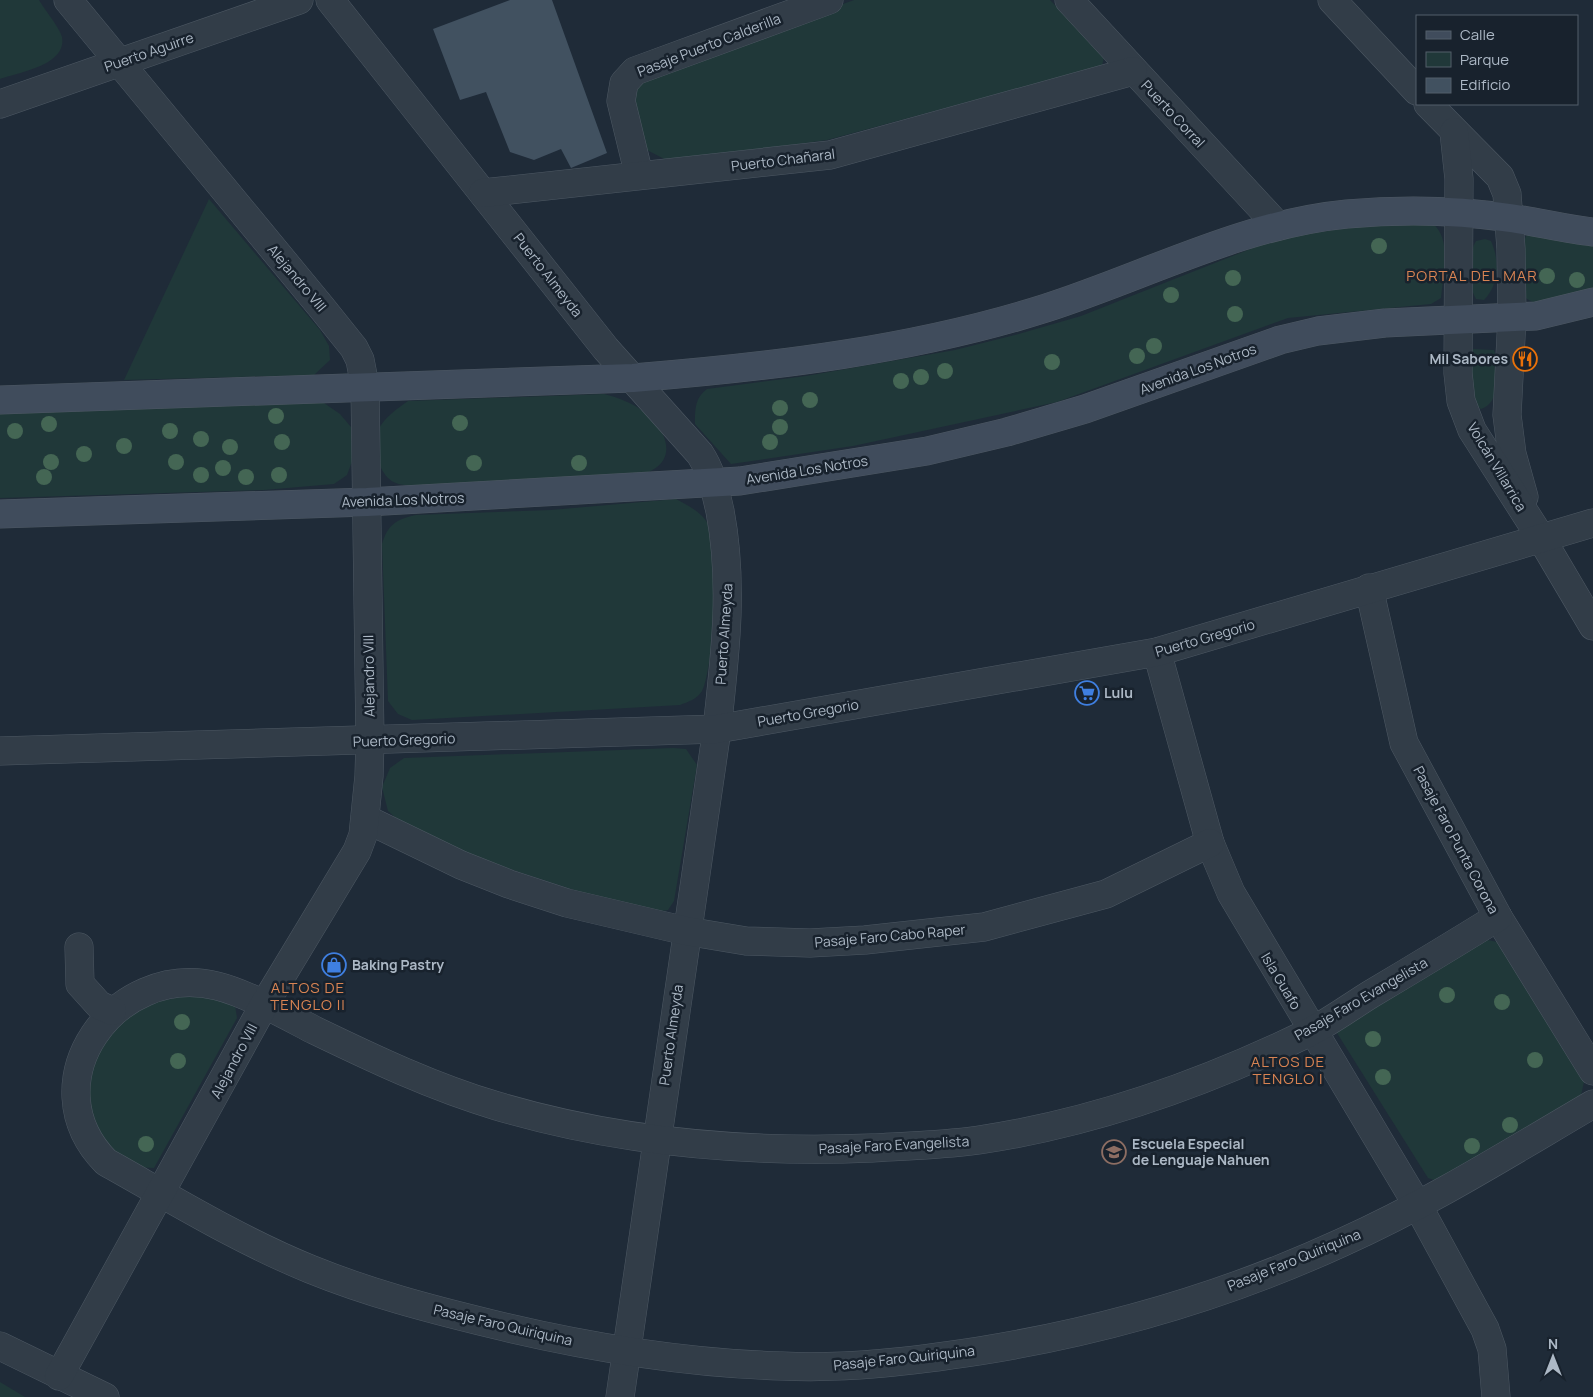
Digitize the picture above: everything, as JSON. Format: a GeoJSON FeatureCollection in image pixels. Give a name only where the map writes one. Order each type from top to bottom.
{"type":"FeatureCollection","features":[{"type":"Feature","properties":{"kind":"main road"},"geometry":{"type":"LineString","coordinates":[[0,400],[633,378],[845,353],[936,337],[992,324],[1045,308],[1230,241],[1278,226],[1346,214],[1459,212],[1510,218],[1593,232]]}},
{"type":"Feature","properties":{"kind":"main road","name":"Avenida Los Notros"},"geometry":{"type":"LineString","coordinates":[[0,514],[366,502],[714,483],[927,451],[1007,432],[1085,409],[1280,340],[1318,331],[1385,323],[1512,317],[1552,313],[1593,302]]}},
{"type":"Feature","properties":{"kind":"street","name":"Alejandro VIII"},"geometry":{"type":"LineString","coordinates":[[59,1376],[162,1193],[264,1005],[357,851],[366,819],[370,741],[365,386],[360,360],[354,348],[117,63],[68,0]]}},
{"type":"Feature","properties":{"kind":"street","name":"Puerto Aguirre"},"geometry":{"type":"LineString","coordinates":[[0,104],[299,0]]}},
{"type":"Feature","properties":{"kind":"street","name":"Puerto Almeyda"},"geometry":{"type":"LineString","coordinates":[[330,0],[606,349],[700,454],[710,469],[714,483],[725,543],[728,628],[717,729],[686,931],[628,1352],[620,1397]]}},
{"type":"Feature","properties":{"kind":"street","name":"Pasaje Puerto Calderilla"},"geometry":{"type":"LineString","coordinates":[[639,175],[621,101],[624,83],[635,71],[829,0]]}},
{"type":"Feature","properties":{"kind":"street","name":"Puerto Corral"},"geometry":{"type":"LineString","coordinates":[[1068,0],[1278,226]]}},
{"type":"Feature","properties":{"kind":"street"},"geometry":{"type":"LineString","coordinates":[[1332,0],[1416,90]]}},
{"type":"Feature","properties":{"kind":"street","name":"Puerto Chañaral"},"geometry":{"type":"LineString","coordinates":[[484,193],[830,155],[1133,71]]}},
{"type":"Feature","properties":{"kind":"street","name":"Volcán Villarrica"},"geometry":{"type":"LineString","coordinates":[[1429,105],[1500,177],[1507,194],[1510,218],[1512,317],[1507,415],[1521,490],[1541,538]]}},
{"type":"Feature","properties":{"kind":"street","name":"Volcán Villarrica"},"geometry":{"type":"LineString","coordinates":[[1454,132],[1459,179],[1458,373],[1461,401],[1472,430],[1541,538],[1593,626]]}},
{"type":"Feature","properties":{"kind":"street","name":"Puerto Gregorio"},"geometry":{"type":"LineString","coordinates":[[0,751],[717,729],[1157,652],[1593,523]]}},
{"type":"Feature","properties":{"kind":"street","name":"Pasaje Faro Punta Corona"},"geometry":{"type":"LineString","coordinates":[[1369,588],[1404,743],[1498,917],[1593,1071]]}},
{"type":"Feature","properties":{"kind":"street","name":"Isla Guafo"},"geometry":{"type":"LineString","coordinates":[[1157,652],[1210,844],[1231,893],[1418,1206],[1485,1329],[1492,1349],[1496,1397]]}},
{"type":"Feature","properties":{"kind":"street","name":"Pasaje Faro Cabo Raper"},"geometry":{"type":"LineString","coordinates":[[366,819],[446,858],[509,884],[618,916],[686,931],[746,941],[810,943],[865,940],[984,927],[1106,894],[1210,844]]}},
{"type":"Feature","properties":{"kind":"street","name":"Pasaje Faro Evangelista"},"geometry":{"type":"LineString","coordinates":[[112,1011],[148,991],[168,985],[216,986],[264,1005],[383,1064],[443,1088],[549,1120],[657,1140],[784,1149],[915,1146],[978,1140],[1047,1126],[1132,1103],[1248,1060],[1312,1031],[1498,917]]}},
{"type":"Feature","properties":{"kind":"street"},"geometry":{"type":"LineString","coordinates":[[79,947],[80,984],[99,1005],[112,1011]]}},
{"type":"Feature","properties":{"kind":"street","name":"Pasaje Faro Quiriquina"},"geometry":{"type":"LineString","coordinates":[[112,1011],[90,1041],[82,1056],[77,1075],[78,1112],[84,1131],[94,1150],[106,1162],[236,1233],[308,1268],[386,1297],[543,1336],[628,1352],[706,1362],[775,1366],[864,1365],[943,1357],[1022,1344],[1113,1323],[1185,1303],[1256,1278],[1342,1243],[1418,1206],[1593,1104]]}},
{"type":"Feature","properties":{"kind":"street"},"geometry":{"type":"LineString","coordinates":[[0,1346],[105,1397]]}},
{"type":"Feature","properties":{"kind":"green space"},"geometry":{"type":"Polygon","coordinates":[[[0,0],[39,0],[62,37],[62,47],[50,61],[30,70],[0,79],[0,0]]]}},
{"type":"Feature","properties":{"kind":"green space"},"geometry":{"type":"Polygon","coordinates":[[[854,0],[1050,0],[1104,57],[1102,66],[827,140],[670,162],[647,150],[629,104],[634,86],[646,76],[854,0]]]}},
{"type":"Feature","properties":{"kind":"green space"},"geometry":{"type":"Polygon","coordinates":[[[209,199],[320,330],[329,346],[330,360],[314,375],[124,380],[209,199]]]}},
{"type":"Feature","properties":{"kind":"green space"},"geometry":{"type":"Polygon","coordinates":[[[1433,224],[1443,239],[1445,258],[1441,298],[1431,304],[1288,318],[1057,402],[853,446],[731,464],[695,424],[698,400],[707,389],[806,376],[955,350],[1015,335],[1081,316],[1278,238],[1369,225],[1433,224]]]}},
{"type":"Feature","properties":{"kind":"green space"},"geometry":{"type":"Polygon","coordinates":[[[1529,231],[1593,241],[1593,291],[1558,302],[1540,304],[1532,302],[1525,297],[1522,254],[1525,238],[1529,231]]]}},
{"type":"Feature","properties":{"kind":"green space"},"geometry":{"type":"Polygon","coordinates":[[[1485,239],[1491,241],[1494,249],[1497,272],[1493,287],[1484,300],[1476,299],[1473,293],[1469,270],[1471,254],[1476,241],[1485,239]]]}},
{"type":"Feature","properties":{"kind":"green space"},"geometry":{"type":"Polygon","coordinates":[[[1473,349],[1494,350],[1496,356],[1497,386],[1495,394],[1492,400],[1481,409],[1474,404],[1469,357],[1473,349]]]}},
{"type":"Feature","properties":{"kind":"green space"},"geometry":{"type":"Polygon","coordinates":[[[604,394],[638,408],[658,426],[663,434],[666,452],[657,468],[646,473],[419,486],[401,485],[390,480],[385,475],[378,461],[376,438],[380,426],[391,414],[408,401],[604,394]]]}},
{"type":"Feature","properties":{"kind":"green space"},"geometry":{"type":"Polygon","coordinates":[[[311,401],[324,403],[340,414],[351,427],[354,444],[353,459],[347,475],[334,484],[264,490],[0,498],[0,414],[311,401]]]}},
{"type":"Feature","properties":{"kind":"green space"},"geometry":{"type":"Polygon","coordinates":[[[676,499],[704,518],[718,550],[719,560],[717,598],[709,665],[702,691],[695,698],[680,705],[412,720],[398,714],[388,701],[382,544],[390,527],[398,521],[416,515],[551,510],[676,499]]]}},
{"type":"Feature","properties":{"kind":"green space"},"geometry":{"type":"Polygon","coordinates":[[[686,749],[697,765],[674,901],[668,910],[657,912],[583,893],[500,866],[408,829],[388,811],[382,787],[390,768],[404,758],[686,749]]]}},
{"type":"Feature","properties":{"kind":"green space"},"geometry":{"type":"Polygon","coordinates":[[[1483,939],[1502,943],[1584,1082],[1580,1100],[1440,1182],[1428,1178],[1337,1033],[1340,1023],[1483,939]]]}},
{"type":"Feature","properties":{"kind":"green space"},"geometry":{"type":"Polygon","coordinates":[[[201,993],[235,1005],[237,1018],[154,1168],[134,1167],[114,1152],[102,1137],[90,1109],[90,1076],[101,1043],[139,1005],[201,993]]]}},
{"type":"Feature","properties":{"kind":"green space"},"geometry":{"type":"Polygon","coordinates":[[[0,1382],[25,1397],[0,1397],[0,1382]]]}},
{"type":"Feature","properties":{"kind":"building"},"geometry":{"type":"Polygon","coordinates":[[[510,0],[552,0],[607,153],[571,168],[561,149],[534,160],[510,152],[486,92],[460,100],[433,29],[510,0]]]}},
{"type":"Feature","properties":{"kind":"place","name":"Mil Sabores"},"geometry":{"type":"Point","coordinates":[1525,359]}},
{"type":"Feature","properties":{"kind":"place","name":"Lulu"},"geometry":{"type":"Point","coordinates":[1087,693]}},
{"type":"Feature","properties":{"kind":"place","name":"Baking Pastry"},"geometry":{"type":"Point","coordinates":[334,965]}},
{"type":"Feature","properties":{"kind":"place","name":"Escuela Especial de Lenguaje Nahuen"},"geometry":{"type":"Point","coordinates":[1114,1152]}},
{"type":"Feature","properties":{"kind":"district","name":"PORTAL DEL MAR"},"geometry":{"type":"Point","coordinates":[1472,276]}},
{"type":"Feature","properties":{"kind":"district","name":"ALTOS DE TENGLO II"},"geometry":{"type":"Point","coordinates":[308,996]}},
{"type":"Feature","properties":{"kind":"district","name":"ALTOS DE TENGLO I"},"geometry":{"type":"Point","coordinates":[1288,1070]}}]}
